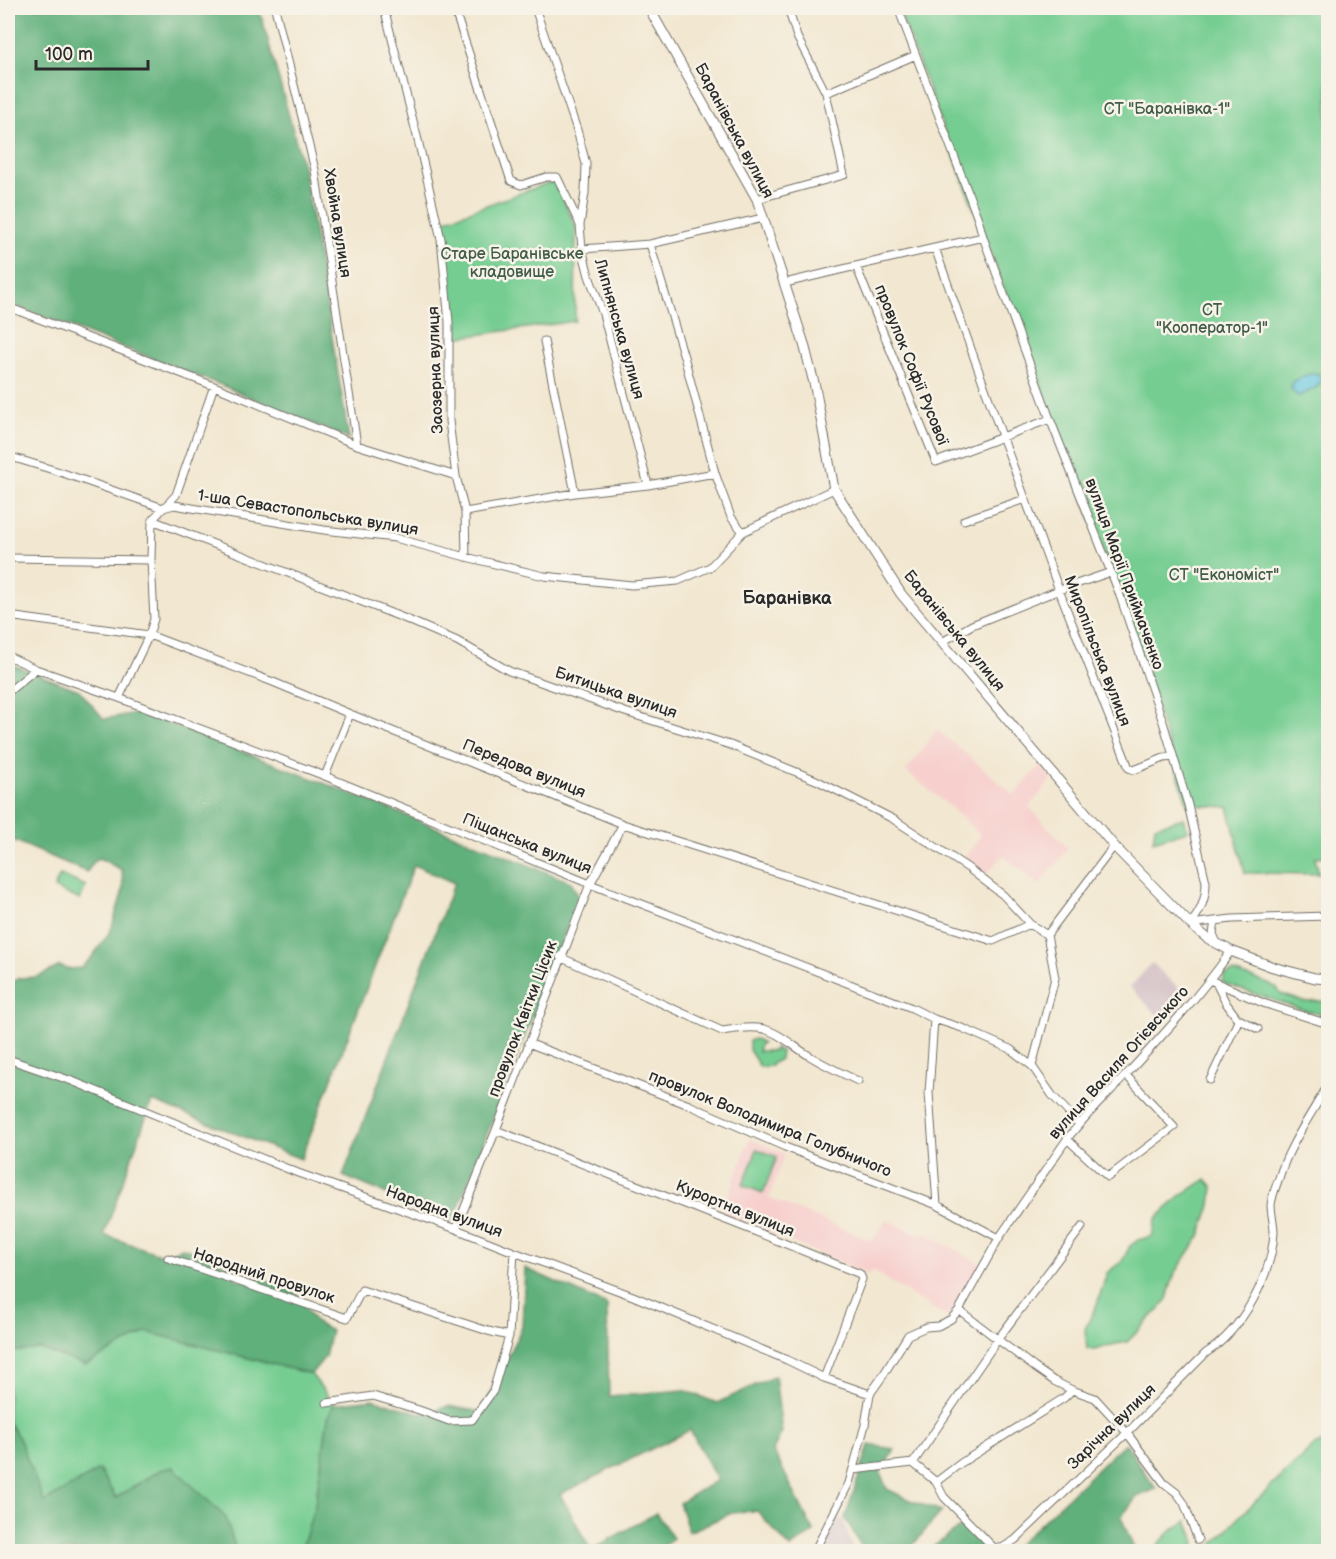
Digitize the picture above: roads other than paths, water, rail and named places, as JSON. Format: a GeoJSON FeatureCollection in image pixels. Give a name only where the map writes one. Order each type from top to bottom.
{"type":"FeatureCollection","features":[{"type":"Feature","properties":{"kind":"main road","name":"Баранівська вулиця"},"geometry":{"type":"LineString","coordinates":[[649,8],[756,199],[804,344],[834,489],[901,594],[1115,847],[1190,924],[1207,938],[1231,951],[1273,968],[1329,979]]}},
{"type":"Feature","properties":{"kind":"street","name":"Хвойна вулиця"},"geometry":{"type":"LineString","coordinates":[[275,8],[315,170],[357,445]]}},
{"type":"Feature","properties":{"kind":"street","name":"Заозерна вулиця"},"geometry":{"type":"LineString","coordinates":[[384,8],[441,239],[449,322],[449,421],[456,476],[465,512],[466,557]]}},
{"type":"Feature","properties":{"kind":"street"},"geometry":{"type":"LineString","coordinates":[[454,8],[511,181],[521,185],[546,177],[557,177],[580,225]]}},
{"type":"Feature","properties":{"kind":"street","name":"Липнянська вулиця"},"geometry":{"type":"LineString","coordinates":[[535,8],[577,130],[586,164],[585,193],[580,225],[582,249],[603,314],[648,485]]}},
{"type":"Feature","properties":{"kind":"street"},"geometry":{"type":"LineString","coordinates":[[756,199],[844,175],[826,93],[797,37],[788,8]]}},
{"type":"Feature","properties":{"kind":"street","name":"вулиця Марії Приймаченко"},"geometry":{"type":"LineString","coordinates":[[898,8],[978,219],[1050,419],[1111,572],[1163,722],[1188,806],[1206,882],[1203,904],[1198,915],[1190,924]]}},
{"type":"Feature","properties":{"kind":"street"},"geometry":{"type":"LineString","coordinates":[[826,93],[916,55]]}},
{"type":"Feature","properties":{"kind":"street"},"geometry":{"type":"LineString","coordinates":[[582,249],[650,244],[763,218]]}},
{"type":"Feature","properties":{"kind":"street"},"geometry":{"type":"LineString","coordinates":[[785,284],[984,237]]}},
{"type":"Feature","properties":{"kind":"street"},"geometry":{"type":"LineString","coordinates":[[650,244],[685,360],[715,473],[731,517],[743,532]]}},
{"type":"Feature","properties":{"kind":"street","name":"Миропільська вулиця"},"geometry":{"type":"LineString","coordinates":[[935,248],[1025,499],[1129,768],[1134,770],[1156,760],[1173,757]]}},
{"type":"Feature","properties":{"kind":"street","name":"провулок Софії Русової"},"geometry":{"type":"LineString","coordinates":[[856,266],[936,462],[1050,419]]}},
{"type":"Feature","properties":{"kind":"street"},"geometry":{"type":"LineString","coordinates":[[8,307],[214,386],[357,445],[456,476]]}},
{"type":"Feature","properties":{"kind":"street"},"geometry":{"type":"LineString","coordinates":[[544,341],[575,493]]}},
{"type":"Feature","properties":{"kind":"street"},"geometry":{"type":"LineString","coordinates":[[119,698],[149,635],[154,619],[151,560],[152,520],[176,495],[214,386]]}},
{"type":"Feature","properties":{"kind":"street","name":"1-ша Севастопольська вулиця"},"geometry":{"type":"LineString","coordinates":[[8,456],[164,508],[174,505],[324,530],[395,538],[544,576],[632,585],[678,581],[710,567],[743,532],[834,489]]}},
{"type":"Feature","properties":{"kind":"street"},"geometry":{"type":"LineString","coordinates":[[465,512],[575,493],[648,485],[715,473]]}},
{"type":"Feature","properties":{"kind":"street"},"geometry":{"type":"LineString","coordinates":[[964,520],[1025,499]]}},
{"type":"Feature","properties":{"kind":"street","name":"Битицька вулиця"},"geometry":{"type":"LineString","coordinates":[[152,520],[406,619],[458,641],[509,671],[625,712],[730,745],[816,780],[893,819],[968,868],[1004,895],[1030,924],[1047,935]]}},
{"type":"Feature","properties":{"kind":"street"},"geometry":{"type":"LineString","coordinates":[[8,558],[151,560]]}},
{"type":"Feature","properties":{"kind":"street"},"geometry":{"type":"LineString","coordinates":[[942,642],[972,625],[1111,572]]}},
{"type":"Feature","properties":{"kind":"street","name":"Передова вулиця"},"geometry":{"type":"LineString","coordinates":[[8,616],[149,635],[273,682],[623,824],[993,941],[1030,924]]}},
{"type":"Feature","properties":{"kind":"street","name":"Піщанська вулиця"},"geometry":{"type":"LineString","coordinates":[[8,656],[36,669],[326,776],[590,884],[962,1028],[1010,1049],[1032,1066],[1052,1095],[1079,1124]]}},
{"type":"Feature","properties":{"kind":"street"},"geometry":{"type":"LineString","coordinates":[[8,692],[36,669]]}},
{"type":"Feature","properties":{"kind":"street"},"geometry":{"type":"LineString","coordinates":[[326,776],[350,714]]}},
{"type":"Feature","properties":{"kind":"street","name":"провулок Квітки Цісик"},"geometry":{"type":"LineString","coordinates":[[456,1228],[590,884],[623,824]]}},
{"type":"Feature","properties":{"kind":"street"},"geometry":{"type":"LineString","coordinates":[[1032,1066],[1055,978],[1047,935],[1115,847]]}},
{"type":"Feature","properties":{"kind":"street"},"geometry":{"type":"LineString","coordinates":[[1190,924],[1232,919],[1329,916]]}},
{"type":"Feature","properties":{"kind":"street"},"geometry":{"type":"LineString","coordinates":[[1215,921],[1214,934],[1217,943]]}},
{"type":"Feature","properties":{"kind":"street","name":"вулиця Василя Огієвського"},"geometry":{"type":"LineString","coordinates":[[813,1551],[849,1483],[865,1425],[870,1394],[908,1335],[926,1327],[938,1326],[951,1319],[959,1310],[999,1238],[1067,1139],[1213,982],[1231,951]]}},
{"type":"Feature","properties":{"kind":"street"},"geometry":{"type":"LineString","coordinates":[[561,957],[722,1031],[744,1028],[762,1029],[775,1033],[815,1060],[858,1081]]}},
{"type":"Feature","properties":{"kind":"street"},"geometry":{"type":"LineString","coordinates":[[1213,982],[1239,1019],[1258,1029]]}},
{"type":"Feature","properties":{"kind":"street"},"geometry":{"type":"LineString","coordinates":[[1213,982],[1263,1003],[1329,1024]]}},
{"type":"Feature","properties":{"kind":"street"},"geometry":{"type":"LineString","coordinates":[[934,1019],[930,1093],[937,1205]]}},
{"type":"Feature","properties":{"kind":"street"},"geometry":{"type":"LineString","coordinates":[[1210,1080],[1239,1019]]}},
{"type":"Feature","properties":{"kind":"street","name":"провулок Володимира Голубничого"},"geometry":{"type":"LineString","coordinates":[[528,1043],[689,1105],[785,1147],[937,1205],[999,1238]]}},
{"type":"Feature","properties":{"kind":"street","name":"Народна вулиця"},"geometry":{"type":"LineString","coordinates":[[8,1059],[72,1081],[298,1173],[456,1228],[644,1301],[787,1360],[824,1378],[870,1394]]}},
{"type":"Feature","properties":{"kind":"street"},"geometry":{"type":"LineString","coordinates":[[1067,1139],[1108,1177],[1174,1127],[1126,1075]]}},
{"type":"Feature","properties":{"kind":"street","name":"Зарічна вулиця"},"geometry":{"type":"LineString","coordinates":[[936,1482],[944,1497],[975,1530],[994,1548],[1002,1548],[1015,1540],[1127,1433],[1206,1353],[1218,1346],[1239,1323],[1257,1293],[1269,1261],[1274,1232],[1271,1203],[1280,1174],[1289,1151],[1329,1085]]}},
{"type":"Feature","properties":{"kind":"street","name":"Курортна вулиця"},"geometry":{"type":"LineString","coordinates":[[496,1130],[860,1274],[862,1279],[824,1378]]}},
{"type":"Feature","properties":{"kind":"street"},"geometry":{"type":"LineString","coordinates":[[913,1463],[998,1339],[1082,1227]]}},
{"type":"Feature","properties":{"kind":"street"},"geometry":{"type":"LineString","coordinates":[[327,1403],[373,1396],[449,1421],[472,1420],[493,1391],[509,1336],[514,1252]]}},
{"type":"Feature","properties":{"kind":"street","name":"Народний провулок"},"geometry":{"type":"LineString","coordinates":[[168,1258],[347,1318],[362,1290],[509,1336]]}},
{"type":"Feature","properties":{"kind":"street"},"geometry":{"type":"LineString","coordinates":[[959,1310],[1034,1367],[1071,1390],[1095,1398],[1127,1433],[1164,1484],[1177,1493],[1184,1503],[1198,1540]]}},
{"type":"Feature","properties":{"kind":"street"},"geometry":{"type":"LineString","coordinates":[[853,1470],[913,1463],[936,1482],[960,1463],[1064,1398],[1071,1390]]}},
{"type":"Feature","properties":{"kind":"water"},"geometry":{"type":"Polygon","coordinates":[[[1312,373],[1322,378],[1318,385],[1299,396],[1293,392],[1292,382],[1312,373]]]}},
{"type":"Feature","properties":{"kind":"district","name":"Баранівка"},"geometry":{"type":"Point","coordinates":[787,598]}},
{"type":"Feature","properties":{"kind":"park label","name":"СТ \"Баранівка-1\""},"geometry":{"type":"Point","coordinates":[1167,109]}},
{"type":"Feature","properties":{"kind":"park label","name":"Старе Баранівське кладовище"},"geometry":{"type":"Point","coordinates":[512,263]}},
{"type":"Feature","properties":{"kind":"park label","name":"СТ \"Кооператор-1\""},"geometry":{"type":"Point","coordinates":[1212,319]}},
{"type":"Feature","properties":{"kind":"park label","name":"СТ \"Економіст\""},"geometry":{"type":"Point","coordinates":[1224,575]}}]}
